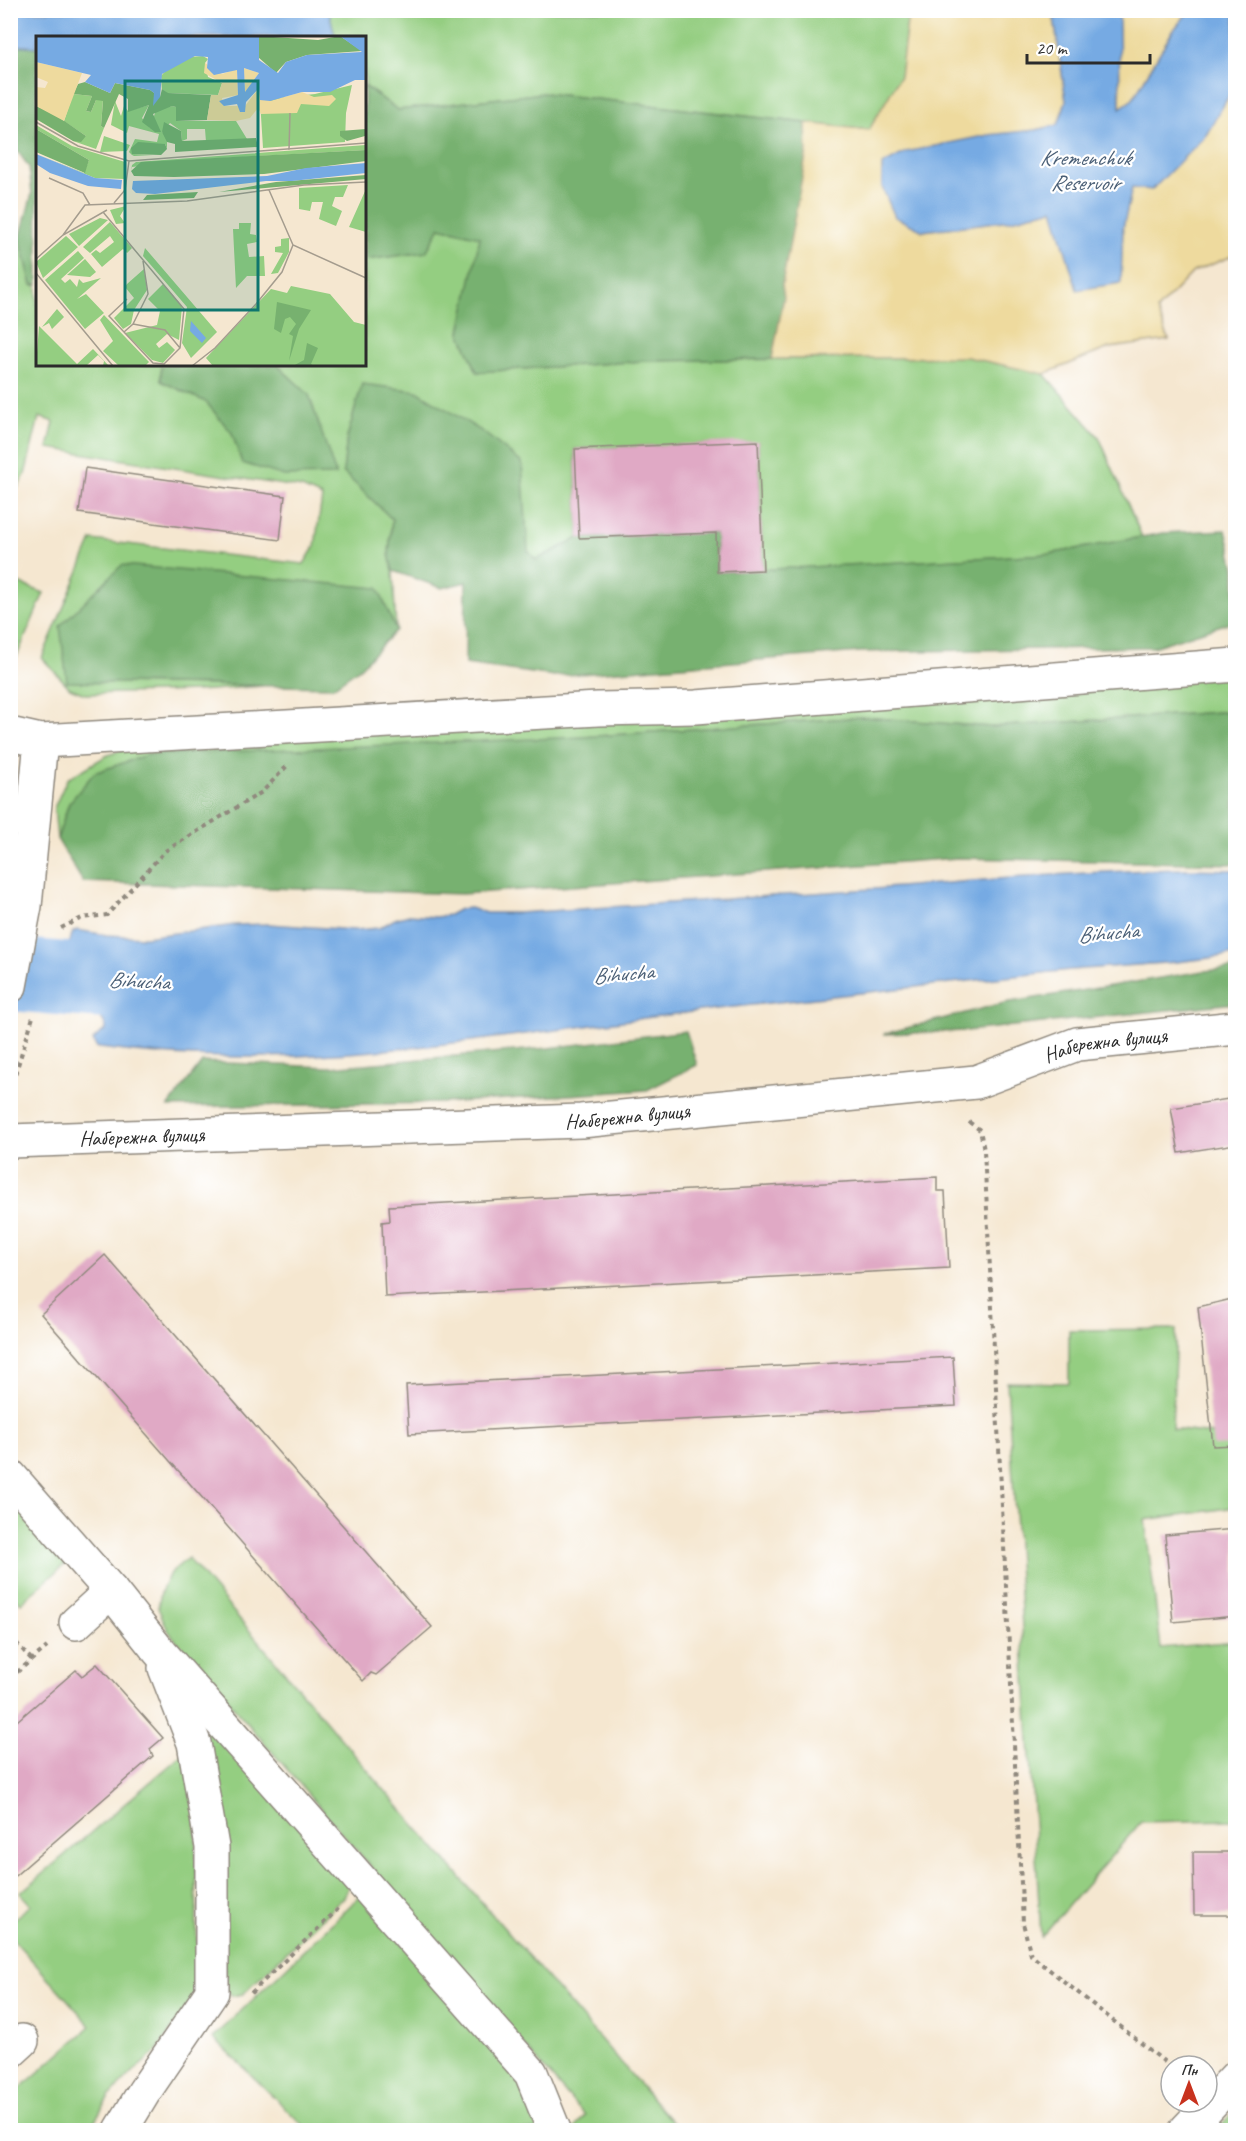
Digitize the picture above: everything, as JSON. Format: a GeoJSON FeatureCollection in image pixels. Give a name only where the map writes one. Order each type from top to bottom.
{"type":"FeatureCollection","features":[{"type":"Feature","properties":{"kind":"street"},"geometry":{"type":"LineString","coordinates":[[10,986],[25,906],[26,737],[696,706],[1236,665]]}},
{"type":"Feature","properties":{"kind":"street","name":"Набережна вулиця"},"geometry":{"type":"LineString","coordinates":[[10,1141],[581,1121],[976,1082],[1077,1044],[1236,1028]]}},
{"type":"Feature","properties":{"kind":"street"},"geometry":{"type":"LineString","coordinates":[[10,1476],[111,1591],[158,1650],[531,2073],[554,2130]]}},
{"type":"Feature","properties":{"kind":"street"},"geometry":{"type":"LineString","coordinates":[[65,1632],[111,1591]]}},
{"type":"Feature","properties":{"kind":"street"},"geometry":{"type":"LineString","coordinates":[[121,2130],[144,2092],[213,1992],[213,1847],[194,1743],[158,1650]]}},
{"type":"Feature","properties":{"kind":"street"},"geometry":{"type":"LineString","coordinates":[[1186,2130],[1236,2077]]}},
{"type":"Feature","properties":{"kind":"path"},"geometry":{"type":"LineString","coordinates":[[51,933],[82,918],[107,915],[165,851],[262,792],[295,758]]}},
{"type":"Feature","properties":{"kind":"path"},"geometry":{"type":"LineString","coordinates":[[10,1091],[36,1007]]}},
{"type":"Feature","properties":{"kind":"path"},"geometry":{"type":"LineString","coordinates":[[928,1086],[980,1130],[984,1150],[1023,1923],[1030,1955],[1159,2057]]}},
{"type":"Feature","properties":{"kind":"path"},"geometry":{"type":"LineString","coordinates":[[10,1677],[65,1632]]}},
{"type":"Feature","properties":{"kind":"path"},"geometry":{"type":"LineString","coordinates":[[10,1636],[32,1660]]}},
{"type":"Feature","properties":{"kind":"path"},"geometry":{"type":"LineString","coordinates":[[245,1999],[364,1882]]}},
{"type":"Feature","properties":{"kind":"green space"},"geometry":{"type":"Polygon","coordinates":[[[906,10],[908,14],[900,77],[869,130],[544,93],[398,110],[366,87],[366,36],[335,36],[329,11],[906,10]]]}},
{"type":"Feature","properties":{"kind":"green space"},"geometry":{"type":"Polygon","coordinates":[[[10,45],[36,47],[36,285],[32,285],[20,238],[32,194],[29,167],[11,142],[10,45]]]}},
{"type":"Feature","properties":{"kind":"green space"},"geometry":{"type":"Polygon","coordinates":[[[366,87],[398,110],[544,93],[806,123],[807,151],[782,285],[784,297],[772,359],[644,361],[477,372],[460,332],[480,237],[440,227],[426,252],[366,260],[366,87]]]}},
{"type":"Feature","properties":{"kind":"green space"},"geometry":{"type":"Polygon","coordinates":[[[440,227],[481,237],[460,332],[477,372],[644,361],[967,357],[1044,374],[1099,437],[1142,537],[1049,554],[763,570],[758,442],[575,449],[579,538],[536,560],[362,384],[347,438],[343,472],[392,519],[389,554],[393,571],[396,630],[377,588],[67,682],[263,686],[198,691],[85,694],[70,688],[42,658],[92,540],[304,564],[315,546],[322,497],[302,488],[48,448],[54,422],[39,417],[25,475],[18,487],[11,484],[11,237],[20,238],[32,285],[36,285],[36,366],[161,366],[161,381],[206,402],[232,433],[242,463],[309,395],[278,366],[366,366],[366,260],[426,252],[440,227]]]}},
{"type":"Feature","properties":{"kind":"green space"},"geometry":{"type":"Polygon","coordinates":[[[161,366],[278,366],[309,395],[336,475],[284,476],[242,463],[232,433],[206,402],[161,381],[161,366]]]}},
{"type":"Feature","properties":{"kind":"green space"},"geometry":{"type":"Polygon","coordinates":[[[362,384],[417,391],[483,432],[522,463],[528,551],[536,560],[579,538],[716,533],[717,572],[1049,554],[1163,533],[1226,530],[1235,568],[1235,621],[1153,647],[860,652],[554,676],[465,664],[466,582],[442,588],[393,571],[389,554],[392,519],[343,472],[347,438],[362,384]]]}},
{"type":"Feature","properties":{"kind":"green space"},"geometry":{"type":"Polygon","coordinates":[[[122,565],[378,588],[396,630],[361,667],[333,687],[67,682],[60,626],[122,565]]]}},
{"type":"Feature","properties":{"kind":"green space"},"geometry":{"type":"Polygon","coordinates":[[[10,580],[44,593],[17,656],[11,659],[10,580]]]}},
{"type":"Feature","properties":{"kind":"green space"},"geometry":{"type":"Polygon","coordinates":[[[1235,676],[1235,711],[991,727],[863,717],[583,737],[69,803],[57,839],[54,808],[67,779],[106,756],[136,744],[1235,676]]]}},
{"type":"Feature","properties":{"kind":"green space"},"geometry":{"type":"Polygon","coordinates":[[[1235,711],[1235,864],[958,858],[462,894],[83,882],[57,839],[69,803],[94,773],[146,755],[583,737],[863,717],[991,727],[1235,711]]]}},
{"type":"Feature","properties":{"kind":"green space"},"geometry":{"type":"Polygon","coordinates":[[[1235,968],[1235,1003],[966,1031],[883,1034],[1004,1003],[1235,968]]]}},
{"type":"Feature","properties":{"kind":"green space"},"geometry":{"type":"Polygon","coordinates":[[[686,1031],[697,1065],[647,1090],[443,1103],[168,1107],[202,1062],[330,1067],[548,1048],[686,1031]]]}},
{"type":"Feature","properties":{"kind":"green space"},"geometry":{"type":"Polygon","coordinates":[[[1176,1329],[1172,1429],[1229,1436],[1235,1507],[1145,1520],[1161,1648],[1235,1641],[1235,1820],[1141,1822],[1041,1937],[1007,1382],[1069,1383],[1069,1330],[1176,1329]]]}},
{"type":"Feature","properties":{"kind":"green space"},"geometry":{"type":"Polygon","coordinates":[[[10,1493],[69,1561],[21,1603],[11,1593],[10,1493]]]}},
{"type":"Feature","properties":{"kind":"green space"},"geometry":{"type":"Polygon","coordinates":[[[188,1558],[375,1779],[679,2130],[573,2130],[585,2116],[169,1632],[158,1608],[161,1592],[170,1573],[188,1558]]]}},
{"type":"Feature","properties":{"kind":"green space"},"geometry":{"type":"Polygon","coordinates":[[[208,1720],[349,1884],[344,1897],[243,1994],[232,1996],[227,1990],[197,1729],[208,1720]]]}},
{"type":"Feature","properties":{"kind":"green space"},"geometry":{"type":"Polygon","coordinates":[[[183,1754],[196,1803],[197,1992],[156,2052],[109,2097],[89,2130],[11,2130],[10,2097],[91,2026],[11,1937],[11,1921],[31,1905],[20,1893],[183,1754]]]}},
{"type":"Feature","properties":{"kind":"green space"},"geometry":{"type":"Polygon","coordinates":[[[360,1896],[521,2074],[545,2130],[308,2130],[213,2038],[360,1896]]]}},
{"type":"Feature","properties":{"kind":"green space"},"geometry":{"type":"Polygon","coordinates":[[[1235,2110],[1235,2130],[1217,2130],[1235,2110]]]}},
{"type":"Feature","properties":{"kind":"sand"},"geometry":{"type":"Polygon","coordinates":[[[906,11],[1053,11],[1066,101],[1058,125],[1036,130],[923,231],[1011,220],[1053,209],[1120,283],[1123,228],[1132,187],[1205,136],[1235,86],[1235,255],[1193,272],[1157,310],[1169,340],[1109,348],[1044,374],[967,357],[772,359],[784,297],[782,285],[807,151],[806,123],[869,130],[900,77],[908,14],[906,11]]]}},
{"type":"Feature","properties":{"kind":"sand"},"geometry":{"type":"Polygon","coordinates":[[[1118,11],[1189,11],[1172,32],[1133,99],[1120,108],[1118,11]]]}},
{"type":"Feature","properties":{"kind":"water"},"geometry":{"type":"Polygon","coordinates":[[[10,11],[329,11],[335,36],[36,36],[36,47],[11,45],[10,11]]]}},
{"type":"Feature","properties":{"kind":"water","name":"Kremenchuk Reservoir"},"geometry":{"type":"Polygon","coordinates":[[[1053,11],[1119,11],[1120,108],[1133,99],[1172,32],[1189,11],[1235,11],[1235,86],[1205,136],[1152,190],[1132,188],[1123,228],[1121,283],[1077,290],[1053,209],[1011,220],[923,231],[895,217],[882,187],[882,165],[906,152],[988,135],[1036,130],[1058,125],[1066,101],[1053,11]]]}},
{"type":"Feature","properties":{"kind":"water"},"geometry":{"type":"Polygon","coordinates":[[[1186,869],[1235,870],[1235,954],[860,993],[497,1038],[338,1054],[259,1057],[179,1056],[100,1048],[96,1047],[93,1040],[106,1029],[104,1022],[95,1015],[66,1004],[68,948],[73,932],[77,930],[107,935],[145,937],[235,925],[269,924],[355,930],[379,928],[395,919],[409,915],[436,917],[470,908],[486,913],[518,913],[1068,874],[1186,869]]]}},
{"type":"Feature","properties":{"kind":"pier"},"geometry":{"type":"Polygon","coordinates":[[[70,931],[64,1005],[62,992],[70,931]]]}},
{"type":"Feature","properties":{"kind":"building"},"geometry":{"type":"Polygon","coordinates":[[[758,441],[763,570],[717,572],[716,533],[579,538],[575,449],[758,441]]]}},
{"type":"Feature","properties":{"kind":"building"},"geometry":{"type":"Polygon","coordinates":[[[85,468],[285,496],[280,540],[79,513],[85,468]]]}},
{"type":"Feature","properties":{"kind":"building"},"geometry":{"type":"Polygon","coordinates":[[[1228,1099],[1236,1144],[1179,1153],[1171,1108],[1228,1099]]]}},
{"type":"Feature","properties":{"kind":"building"},"geometry":{"type":"Polygon","coordinates":[[[937,1177],[937,1191],[945,1191],[949,1268],[385,1297],[382,1222],[390,1221],[389,1206],[937,1177]]]}},
{"type":"Feature","properties":{"kind":"building"},"geometry":{"type":"Polygon","coordinates":[[[105,1255],[432,1627],[376,1675],[371,1673],[363,1681],[41,1314],[105,1255]]]}},
{"type":"Feature","properties":{"kind":"building"},"geometry":{"type":"Polygon","coordinates":[[[1236,1298],[1236,1445],[1213,1446],[1198,1307],[1236,1298]]]}},
{"type":"Feature","properties":{"kind":"building"},"geometry":{"type":"Polygon","coordinates":[[[953,1357],[956,1406],[409,1434],[406,1385],[953,1357]]]}},
{"type":"Feature","properties":{"kind":"building"},"geometry":{"type":"Polygon","coordinates":[[[1236,1529],[1236,1616],[1173,1622],[1165,1535],[1236,1529]]]}},
{"type":"Feature","properties":{"kind":"building"},"geometry":{"type":"Polygon","coordinates":[[[97,1664],[163,1738],[150,1749],[153,1756],[10,1880],[10,1727],[76,1670],[82,1676],[97,1664]]]}},
{"type":"Feature","properties":{"kind":"building"},"geometry":{"type":"Polygon","coordinates":[[[1193,1852],[1236,1852],[1236,1915],[1194,1915],[1193,1852]]]}},
{"type":"Feature","properties":{"kind":"waterway","name":"Bihucha"},"geometry":{"type":"LineString","coordinates":[[10,974],[91,981],[167,984]]}}]}
